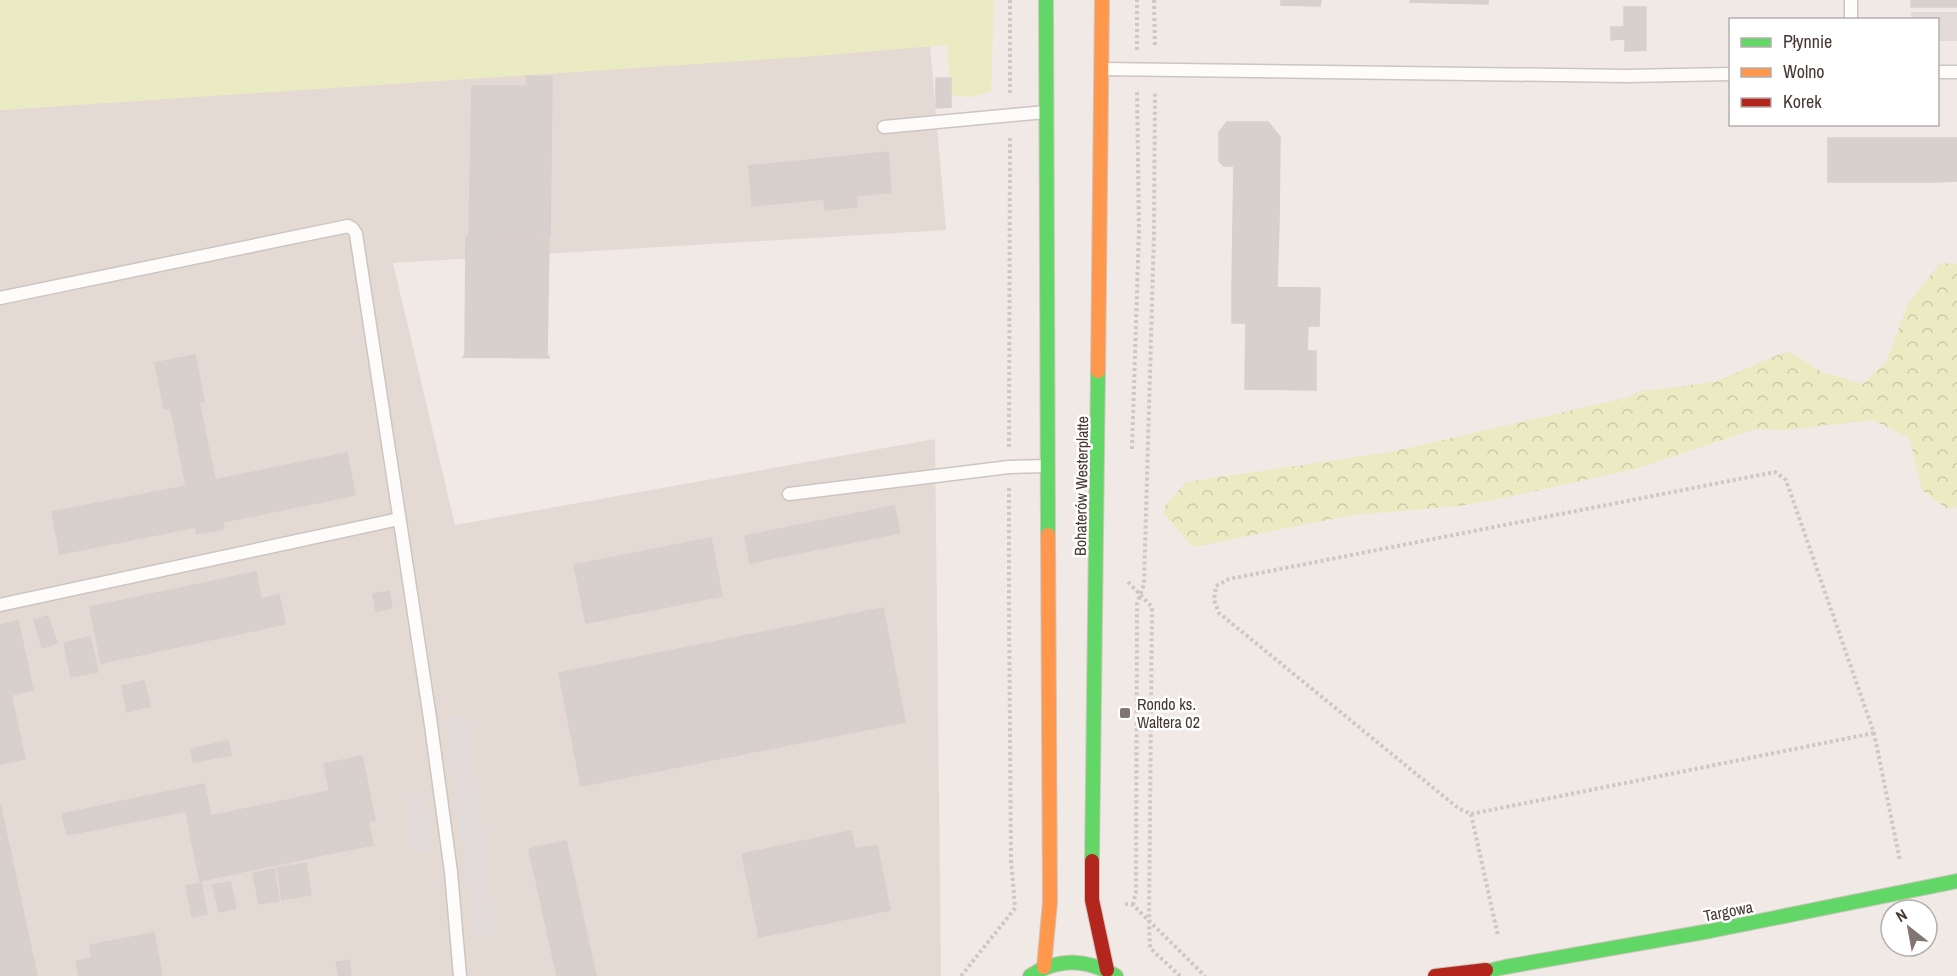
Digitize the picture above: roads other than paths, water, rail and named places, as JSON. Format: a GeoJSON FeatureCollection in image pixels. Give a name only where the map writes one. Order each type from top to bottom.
{"type":"FeatureCollection","features":[{"type":"Feature","properties":{"kind":"main road","name":"Bohaterów Westerplatte"},"geometry":{"type":"LineString","coordinates":[[1044,967],[1050,902],[1046,0]]}},
{"type":"Feature","properties":{"kind":"main road","name":"Bohaterów Westerplatte"},"geometry":{"type":"LineString","coordinates":[[1102,0],[1092,900],[1111,973]]}},
{"type":"Feature","properties":{"kind":"main road","name":"Targowa"},"geometry":{"type":"LineString","coordinates":[[1436,976],[1505,967],[1710,932],[1957,881]]}},
{"type":"Feature","properties":{"kind":"main road"},"geometry":{"type":"LineString","coordinates":[[1030,976],[1044,967],[1060,962],[1076,961],[1092,964],[1111,973]]}},
{"type":"Feature","properties":{"kind":"main road","name":"Targowa"},"geometry":{"type":"LineString","coordinates":[[1466,976],[1505,967]]}},
{"type":"Feature","properties":{"kind":"lane"},"geometry":{"type":"LineString","coordinates":[[1851,0],[1851,18]]}},
{"type":"Feature","properties":{"kind":"lane"},"geometry":{"type":"LineString","coordinates":[[1102,69],[1627,76],[1729,74]]}},
{"type":"Feature","properties":{"kind":"lane"},"geometry":{"type":"LineString","coordinates":[[1939,72],[1957,72]]}},
{"type":"Feature","properties":{"kind":"lane"},"geometry":{"type":"LineString","coordinates":[[884,126],[1047,111]]}},
{"type":"Feature","properties":{"kind":"lane"},"geometry":{"type":"LineString","coordinates":[[0,298],[348,226],[353,229],[356,234],[451,872],[460,976]]}},
{"type":"Feature","properties":{"kind":"lane"},"geometry":{"type":"LineString","coordinates":[[789,494],[1009,467],[1048,466]]}},
{"type":"Feature","properties":{"kind":"lane"},"geometry":{"type":"LineString","coordinates":[[0,605],[399,519]]}},
{"type":"Feature","properties":{"kind":"place","name":"Rondo ks. Waltera 02"},"geometry":{"type":"Point","coordinates":[1125,713]}}]}
